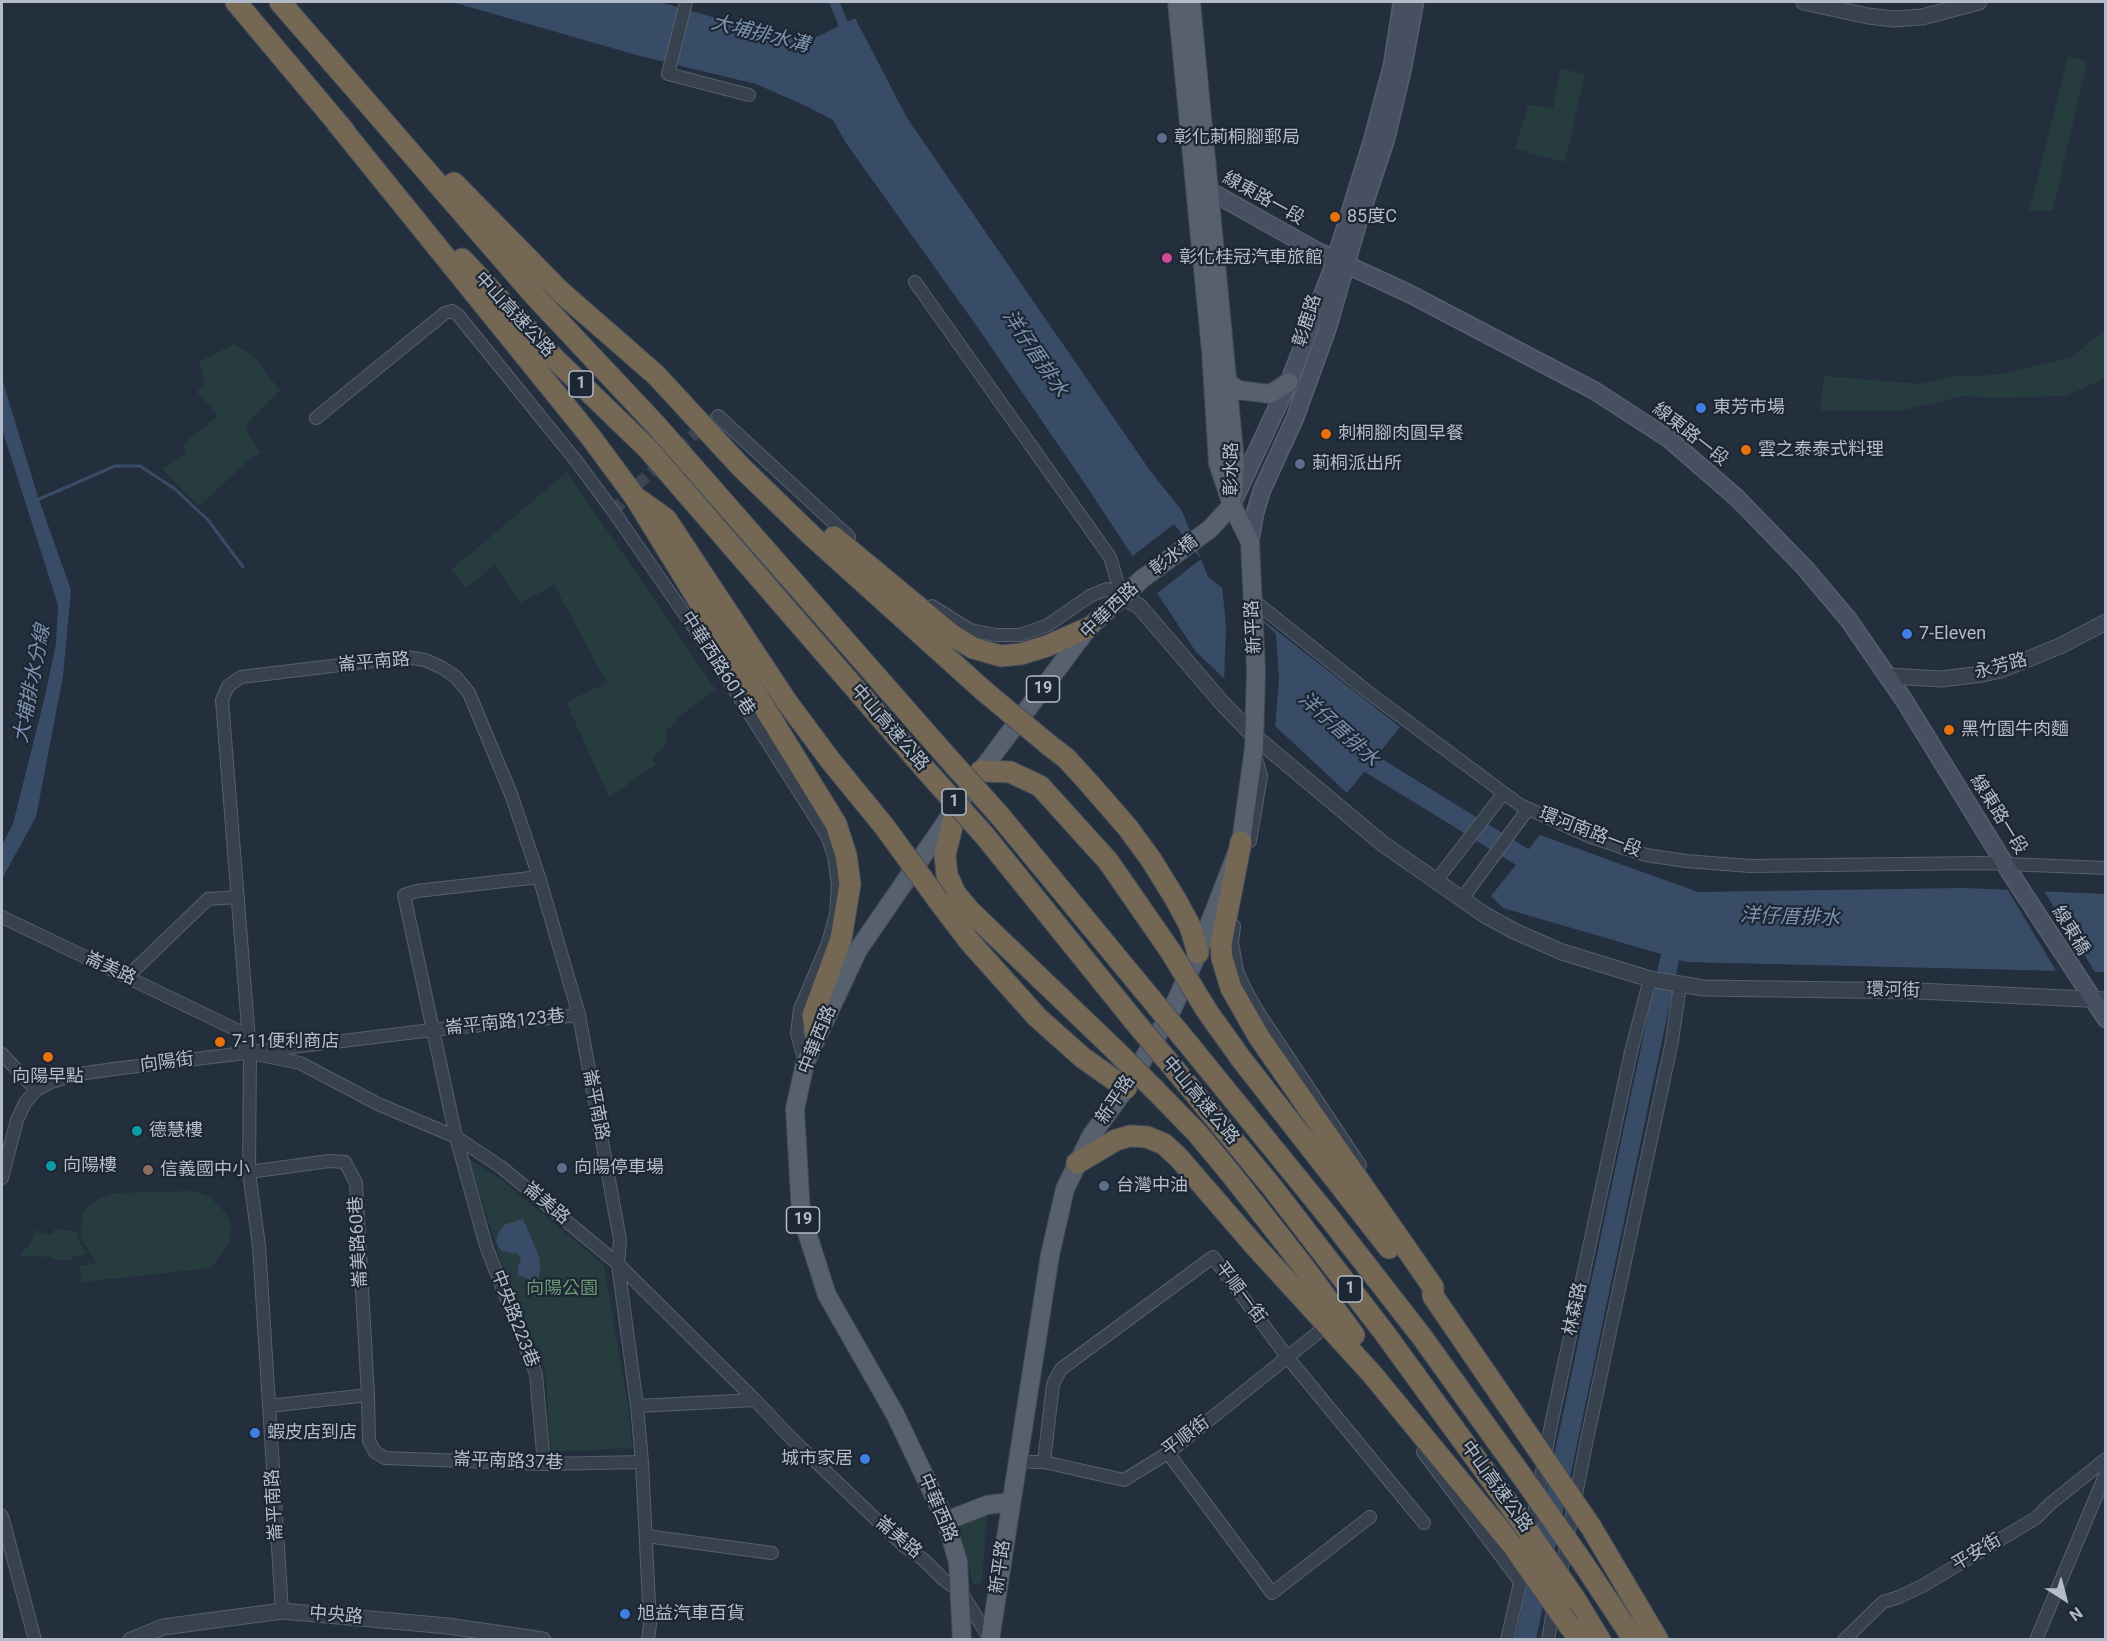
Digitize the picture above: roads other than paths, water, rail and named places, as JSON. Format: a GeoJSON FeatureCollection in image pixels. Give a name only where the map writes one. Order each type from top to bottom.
{"type":"FeatureCollection","features":[{"type":"Feature","properties":{"kind":"highway","name":"中山高速公路"},"geometry":{"type":"LineString","coordinates":[[236,2],[337,123],[554,358],[648,449],[985,836],[1272,1187],[1355,1295],[1519,1518],[1575,1599],[1600,1640]]}},
{"type":"Feature","properties":{"kind":"highway","name":"中山高速公路"},"geometry":{"type":"LineString","coordinates":[[280,2],[534,295],[656,425],[1000,816],[1191,1046],[1328,1215],[1422,1337],[1583,1563],[1634,1640]]}},
{"type":"Feature","properties":{"kind":"highway"},"geometry":{"type":"LineString","coordinates":[[337,123],[590,436],[636,497],[836,824],[846,855],[850,884],[841,939],[813,1015],[816,1036]]}},
{"type":"Feature","properties":{"kind":"highway"},"geometry":{"type":"LineString","coordinates":[[404,146],[430,159],[561,292],[695,407],[810,518],[952,635],[973,648],[1000,656],[1021,654],[1047,646],[1088,627]]}},
{"type":"Feature","properties":{"kind":"highway"},"geometry":{"type":"LineString","coordinates":[[656,375],[740,466],[812,536],[984,691],[1066,758],[1128,828],[1152,861],[1185,917],[1198,953]]}},
{"type":"Feature","properties":{"kind":"highway"},"geometry":{"type":"LineString","coordinates":[[636,497],[666,519],[787,702],[830,760],[884,826],[969,941],[1037,1017],[1083,1058],[1126,1088]]}},
{"type":"Feature","properties":{"kind":"highway"},"geometry":{"type":"LineString","coordinates":[[981,771],[1010,772],[1040,786],[1108,861],[1242,1060],[1424,1293],[1433,1296]]}},
{"type":"Feature","properties":{"kind":"highway"},"geometry":{"type":"LineString","coordinates":[[956,810],[945,855],[947,875],[955,893],[969,910],[1115,1050],[1197,1133],[1303,1266],[1452,1462],[1456,1474]]}},
{"type":"Feature","properties":{"kind":"highway"},"geometry":{"type":"LineString","coordinates":[[1241,842],[1221,944],[1222,958],[1231,988],[1259,1037],[1433,1287],[1433,1296],[1591,1527],[1658,1640]]}},
{"type":"Feature","properties":{"kind":"highway"},"geometry":{"type":"LineString","coordinates":[[1077,1163],[1116,1140],[1130,1136],[1147,1137],[1164,1144],[1179,1158],[1372,1374],[1445,1465],[1456,1474],[1514,1546],[1574,1632]]}},
{"type":"Feature","properties":{"kind":"main road","name":"彰水路"},"geometry":{"type":"LineString","coordinates":[[1177,2],[1235,462],[1232,505]]}},
{"type":"Feature","properties":{"kind":"main road","name":"彰水路"},"geometry":{"type":"LineString","coordinates":[[1191,2],[1218,463],[1232,505]]}},
{"type":"Feature","properties":{"kind":"main road","name":"彰鹿路"},"geometry":{"type":"LineString","coordinates":[[1250,542],[1262,490],[1295,418],[1327,330],[1341,261],[1392,66],[1402,2]]}},
{"type":"Feature","properties":{"kind":"main road","name":"彰鹿路"},"geometry":{"type":"LineString","coordinates":[[1232,505],[1289,382],[1341,261],[1386,139],[1415,2]]}},
{"type":"Feature","properties":{"kind":"main road","name":"線東路一段"},"geometry":{"type":"LineString","coordinates":[[1202,189],[1317,251],[1568,376],[1669,439],[1737,498],[1804,567],[1848,619],[1888,676],[2016,881]]}},
{"type":"Feature","properties":{"kind":"main road"},"geometry":{"type":"LineString","coordinates":[[1226,381],[1238,390],[1270,394],[1289,382]]}},
{"type":"Feature","properties":{"kind":"main road","name":"彰水橋"},"geometry":{"type":"LineString","coordinates":[[1142,579],[1205,532],[1232,505]]}},
{"type":"Feature","properties":{"kind":"main road","name":"新平路"},"geometry":{"type":"LineString","coordinates":[[987,1639],[1050,1255],[1065,1189],[1091,1136],[1126,1088],[1170,1014],[1198,953],[1241,842],[1254,742],[1256,670],[1250,542],[1232,505]]}},
{"type":"Feature","properties":{"kind":"main road","name":"中華西路"},"geometry":{"type":"LineString","coordinates":[[962,1640],[958,1562],[946,1521],[895,1414],[827,1295],[801,1214],[795,1109],[805,1063],[858,950],[981,771],[1088,627],[1142,579]]}},
{"type":"Feature","properties":{"kind":"main road","name":"線東橋"},"geometry":{"type":"LineString","coordinates":[[2016,881],[2099,1000]]}},
{"type":"Feature","properties":{"kind":"main road"},"geometry":{"type":"LineString","coordinates":[[2099,1000],[2106,1019]]}},
{"type":"Feature","properties":{"kind":"main road"},"geometry":{"type":"LineString","coordinates":[[946,1521],[987,1505],[1011,1502]]}},
{"type":"Feature","properties":{"kind":"street"},"geometry":{"type":"LineString","coordinates":[[1804,2],[1868,16],[1894,19],[1923,17],[1979,2]]}},
{"type":"Feature","properties":{"kind":"street"},"geometry":{"type":"LineString","coordinates":[[685,4],[668,74],[749,95]]}},
{"type":"Feature","properties":{"kind":"street"},"geometry":{"type":"LineString","coordinates":[[915,282],[1110,557],[1122,597]]}},
{"type":"Feature","properties":{"kind":"street","name":"中華西路601巷"},"geometry":{"type":"LineString","coordinates":[[316,418],[445,313],[452,311],[458,315],[577,462],[706,645],[827,836],[834,856],[838,885],[836,914],[828,943],[800,1009],[797,1033],[805,1063]]}},
{"type":"Feature","properties":{"kind":"street"},"geometry":{"type":"LineString","coordinates":[[718,416],[830,521],[941,613],[970,630],[996,635],[1020,636],[1048,625],[1090,596],[1107,589],[1122,597]]}},
{"type":"Feature","properties":{"kind":"street","name":"環河街"},"geometry":{"type":"LineString","coordinates":[[1122,597],[1139,606],[1254,742],[1383,844],[1485,915],[1514,931],[1562,952],[1650,979],[1703,988],[1918,991],[2099,1000]]}},
{"type":"Feature","properties":{"kind":"street","name":"環河南路一段"},"geometry":{"type":"LineString","coordinates":[[1252,600],[1368,692],[1503,794],[1528,809],[1592,837],[1647,855],[1686,861],[1750,866],[2005,864],[2106,868]]}},
{"type":"Feature","properties":{"kind":"street","name":"永芳路"},"geometry":{"type":"LineString","coordinates":[[1888,676],[1942,679],[2001,670],[2060,646],[2106,622]]}},
{"type":"Feature","properties":{"kind":"street","name":"崙平南路"},"geometry":{"type":"LineString","coordinates":[[282,1611],[259,1246],[249,1172],[250,1053],[222,700],[228,686],[242,677],[407,657],[425,660],[441,667],[456,677],[469,693],[511,794],[539,877],[579,1015],[620,1240],[618,1264],[642,1462],[650,1624],[648,1640]]}},
{"type":"Feature","properties":{"kind":"street"},"geometry":{"type":"LineString","coordinates":[[1254,742],[1261,776],[1233,931],[1232,942],[1237,971],[1258,1012],[1425,1264]]}},
{"type":"Feature","properties":{"kind":"street"},"geometry":{"type":"LineString","coordinates":[[1436,880],[1503,794]]}},
{"type":"Feature","properties":{"kind":"street"},"geometry":{"type":"LineString","coordinates":[[1462,899],[1528,809]]}},
{"type":"Feature","properties":{"kind":"street","name":"中央路223巷"},"geometry":{"type":"LineString","coordinates":[[539,877],[417,891],[404,895],[408,903],[432,1030],[456,1137],[486,1246],[536,1374],[544,1464]]}},
{"type":"Feature","properties":{"kind":"street"},"geometry":{"type":"LineString","coordinates":[[127,977],[208,899],[238,897]]}},
{"type":"Feature","properties":{"kind":"street","name":"崙美路"},"geometry":{"type":"LineString","coordinates":[[2,917],[239,1030],[250,1053],[300,1063],[378,1104],[456,1137],[501,1167],[618,1264],[756,1400],[790,1438],[905,1547],[924,1559],[943,1579],[961,1592],[987,1639]]}},
{"type":"Feature","properties":{"kind":"street","name":"林森路"},"geometry":{"type":"LineString","coordinates":[[1508,1640],[1551,1425],[1631,1052],[1650,979]]}},
{"type":"Feature","properties":{"kind":"street","name":"林森路"},"geometry":{"type":"LineString","coordinates":[[1548,1640],[1586,1444],[1672,1041],[1680,985]]}},
{"type":"Feature","properties":{"kind":"street","name":"崙平南路123巷"},"geometry":{"type":"LineString","coordinates":[[432,1030],[579,1015]]}},
{"type":"Feature","properties":{"kind":"street","name":"向陽街"},"geometry":{"type":"LineString","coordinates":[[36,1090],[51,1082],[79,1074],[432,1030]]}},
{"type":"Feature","properties":{"kind":"street"},"geometry":{"type":"LineString","coordinates":[[2,1054],[36,1090],[25,1103],[17,1120],[2,1178]]}},
{"type":"Feature","properties":{"kind":"street","name":"崙美路60巷"},"geometry":{"type":"LineString","coordinates":[[249,1172],[329,1161],[345,1162],[356,1183],[368,1395]]}},
{"type":"Feature","properties":{"kind":"street","name":"平順一街"},"geometry":{"type":"LineString","coordinates":[[1044,1462],[1053,1384],[1061,1369],[1213,1257],[1288,1358],[1424,1523]]}},
{"type":"Feature","properties":{"kind":"street","name":"平順街"},"geometry":{"type":"LineString","coordinates":[[1030,1462],[1044,1462],[1124,1480],[1168,1453],[1320,1331]]}},
{"type":"Feature","properties":{"kind":"street"},"geometry":{"type":"LineString","coordinates":[[1330,1341],[1379,1395],[1521,1583]]}},
{"type":"Feature","properties":{"kind":"street"},"geometry":{"type":"LineString","coordinates":[[269,1406],[368,1395]]}},
{"type":"Feature","properties":{"kind":"street","name":"崙平南路37巷"},"geometry":{"type":"LineString","coordinates":[[368,1395],[369,1441],[375,1452],[385,1458],[544,1464],[642,1462]]}},
{"type":"Feature","properties":{"kind":"street"},"geometry":{"type":"LineString","coordinates":[[637,1406],[756,1400]]}},
{"type":"Feature","properties":{"kind":"street"},"geometry":{"type":"LineString","coordinates":[[1168,1453],[1272,1593],[1370,1517]]}},
{"type":"Feature","properties":{"kind":"street","name":"平安街"},"geometry":{"type":"LineString","coordinates":[[1844,1640],[1883,1602],[1899,1598],[1924,1585],[2036,1518],[2106,1459]]}},
{"type":"Feature","properties":{"kind":"street"},"geometry":{"type":"LineString","coordinates":[[2036,1640],[2106,1473]]}},
{"type":"Feature","properties":{"kind":"street"},"geometry":{"type":"LineString","coordinates":[[2,1516],[35,1640]]}},
{"type":"Feature","properties":{"kind":"street"},"geometry":{"type":"LineString","coordinates":[[646,1536],[772,1553]]}},
{"type":"Feature","properties":{"kind":"street","name":"中央路"},"geometry":{"type":"LineString","coordinates":[[131,1640],[163,1628],[282,1611],[448,1626],[543,1640]]}},
{"type":"Feature","properties":{"kind":"water","name":"大埔排水溝"},"geometry":{"type":"Polygon","coordinates":[[[452,2],[660,2],[775,35],[803,40],[819,36],[855,18],[907,118],[1151,472],[1182,511],[1208,577],[1400,727],[1347,793],[1196,652],[1081,478],[978,328],[846,143],[833,120],[756,84],[640,56],[452,2]]]}},
{"type":"Feature","properties":{"kind":"water"},"geometry":{"type":"Polygon","coordinates":[[[2,379],[39,500],[71,590],[63,676],[36,817],[2,879],[2,845],[13,824],[45,696],[56,644],[58,605],[2,429],[2,379]]]}},
{"type":"Feature","properties":{"kind":"water"},"geometry":{"type":"Polygon","coordinates":[[[1540,835],[1698,892],[1964,888],[2105,894],[2105,972],[1679,960],[1536,1639],[1515,1639],[1661,954],[1503,908],[1491,896],[1540,835]]]}},
{"type":"Feature","properties":{"kind":"water"},"geometry":{"type":"Polygon","coordinates":[[[523,1219],[539,1256],[538,1283],[518,1275],[518,1266],[521,1261],[518,1254],[501,1251],[496,1242],[498,1233],[504,1225],[523,1219]]]}},
{"type":"Feature","properties":{"kind":"waterway"},"geometry":{"type":"LineString","coordinates":[[834,2],[843,23],[845,36]]}},
{"type":"Feature","properties":{"kind":"waterway"},"geometry":{"type":"LineString","coordinates":[[37,500],[115,466],[140,466],[175,489],[208,520],[243,567]]}},
{"type":"Feature","properties":{"kind":"waterway","name":"洋仔厝排水"},"geometry":{"type":"LineString","coordinates":[[1351,746],[1366,761],[1545,871]]}},
{"type":"Feature","properties":{"kind":"tunnel"},"geometry":{"type":"LineString","coordinates":[[614,512],[628,493],[707,423],[718,416]]}},
{"type":"Feature","properties":{"kind":"place","name":"彰化莿桐腳郵局"},"geometry":{"type":"Point","coordinates":[1162,138]}},
{"type":"Feature","properties":{"kind":"place","name":"85度C"},"geometry":{"type":"Point","coordinates":[1335,217]}},
{"type":"Feature","properties":{"kind":"place","name":"彰化桂冠汽車旅館"},"geometry":{"type":"Point","coordinates":[1167,258]}},
{"type":"Feature","properties":{"kind":"place","name":"東芳市場"},"geometry":{"type":"Point","coordinates":[1701,408]}},
{"type":"Feature","properties":{"kind":"place","name":"刺桐腳肉圓早餐"},"geometry":{"type":"Point","coordinates":[1326,434]}},
{"type":"Feature","properties":{"kind":"place","name":"雲之泰泰式料理"},"geometry":{"type":"Point","coordinates":[1746,450]}},
{"type":"Feature","properties":{"kind":"place","name":"莿桐派出所"},"geometry":{"type":"Point","coordinates":[1300,464]}},
{"type":"Feature","properties":{"kind":"place","name":"7-Eleven"},"geometry":{"type":"Point","coordinates":[1907,634]}},
{"type":"Feature","properties":{"kind":"place","name":"黑竹園牛肉麵"},"geometry":{"type":"Point","coordinates":[1949,730]}},
{"type":"Feature","properties":{"kind":"place","name":"7-11便利商店"},"geometry":{"type":"Point","coordinates":[220,1042]}},
{"type":"Feature","properties":{"kind":"place","name":"向陽早點"},"geometry":{"type":"Point","coordinates":[48,1057]}},
{"type":"Feature","properties":{"kind":"place","name":"德慧樓"},"geometry":{"type":"Point","coordinates":[137,1131]}},
{"type":"Feature","properties":{"kind":"place","name":"向陽樓"},"geometry":{"type":"Point","coordinates":[51,1166]}},
{"type":"Feature","properties":{"kind":"place","name":"向陽停車場"},"geometry":{"type":"Point","coordinates":[562,1168]}},
{"type":"Feature","properties":{"kind":"place","name":"信義國中小"},"geometry":{"type":"Point","coordinates":[148,1170]}},
{"type":"Feature","properties":{"kind":"place","name":"台灣中油"},"geometry":{"type":"Point","coordinates":[1104,1186]}},
{"type":"Feature","properties":{"kind":"place","name":"蝦皮店到店"},"geometry":{"type":"Point","coordinates":[255,1433]}},
{"type":"Feature","properties":{"kind":"place","name":"城市家居"},"geometry":{"type":"Point","coordinates":[865,1459]}},
{"type":"Feature","properties":{"kind":"place","name":"旭益汽車百貨"},"geometry":{"type":"Point","coordinates":[625,1614]}},
{"type":"Feature","properties":{"kind":"water label","name":"大埔排水分線"},"geometry":{"type":"Point","coordinates":[33,684]}},
{"type":"Feature","properties":{"kind":"park label","name":"向陽公園"},"geometry":{"type":"Point","coordinates":[562,1289]}}]}
